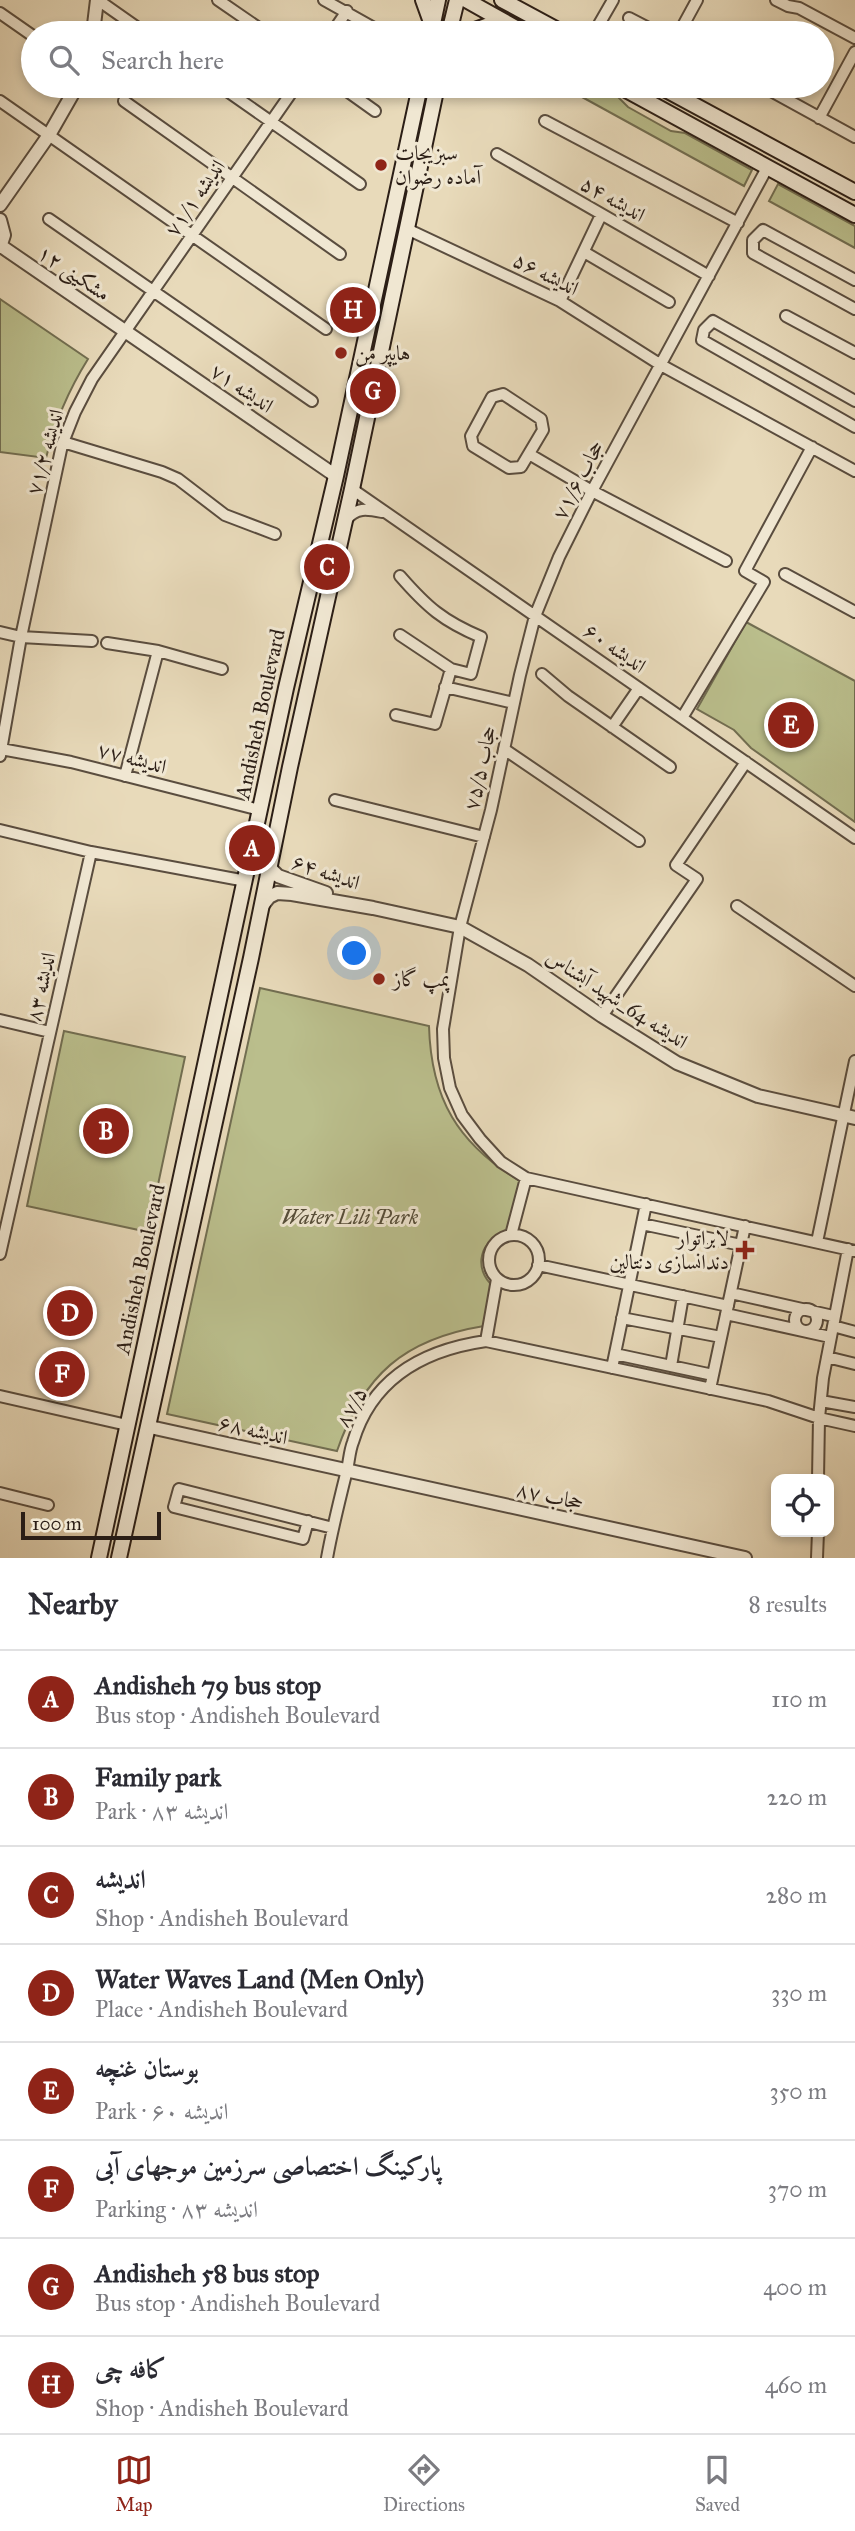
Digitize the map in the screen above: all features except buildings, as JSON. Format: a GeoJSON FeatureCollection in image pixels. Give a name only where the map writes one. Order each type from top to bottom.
{"type":"FeatureCollection","features":[{"type":"Feature","properties":{"kind":"main road"},"geometry":{"type":"LineString","coordinates":[[423,0],[429,21]]}},
{"type":"Feature","properties":{"kind":"main road"},"geometry":{"type":"LineString","coordinates":[[434,21],[438,0]]}},
{"type":"Feature","properties":{"kind":"main road"},"geometry":{"type":"LineString","coordinates":[[452,21],[457,0]]}},
{"type":"Feature","properties":{"kind":"main road"},"geometry":{"type":"LineString","coordinates":[[467,0],[504,21]]}},
{"type":"Feature","properties":{"kind":"main road"},"geometry":{"type":"LineString","coordinates":[[502,0],[541,21]]}},
{"type":"Feature","properties":{"kind":"main road","name":"Andisheh Boulevard"},"geometry":{"type":"LineString","coordinates":[[99,1558],[270,762],[418,98]]}},
{"type":"Feature","properties":{"kind":"main road","name":"Andisheh Boulevard"},"geometry":{"type":"LineString","coordinates":[[119,1558],[150,1427],[270,868],[289,766],[345,522],[435,98]]}},
{"type":"Feature","properties":{"kind":"main road"},"geometry":{"type":"LineString","coordinates":[[641,98],[855,215]]}},
{"type":"Feature","properties":{"kind":"main road"},"geometry":{"type":"LineString","coordinates":[[681,98],[855,192]]}},
{"type":"Feature","properties":{"kind":"main road"},"geometry":{"type":"LineString","coordinates":[[270,762],[289,766]]}},
{"type":"Feature","properties":{"kind":"street"},"geometry":{"type":"LineString","coordinates":[[94,21],[97,0],[128,21]]}},
{"type":"Feature","properties":{"kind":"street"},"geometry":{"type":"LineString","coordinates":[[218,0],[249,21]]}},
{"type":"Feature","properties":{"kind":"street"},"geometry":{"type":"LineString","coordinates":[[324,0],[363,21]]}},
{"type":"Feature","properties":{"kind":"street"},"geometry":{"type":"LineString","coordinates":[[685,21],[696,0]]}},
{"type":"Feature","properties":{"kind":"street"},"geometry":{"type":"LineString","coordinates":[[776,0],[823,21]]}},
{"type":"Feature","properties":{"kind":"street"},"geometry":{"type":"LineString","coordinates":[[601,21],[611,3]]}},
{"type":"Feature","properties":{"kind":"street"},"geometry":{"type":"LineString","coordinates":[[340,21],[347,11]]}},
{"type":"Feature","properties":{"kind":"street"},"geometry":{"type":"LineString","coordinates":[[0,13],[21,28]]}},
{"type":"Feature","properties":{"kind":"street"},"geometry":{"type":"LineString","coordinates":[[629,18],[635,21]]}},
{"type":"Feature","properties":{"kind":"street"},"geometry":{"type":"LineString","coordinates":[[834,27],[855,38]]}},
{"type":"Feature","properties":{"kind":"street"},"geometry":{"type":"LineString","coordinates":[[834,90],[855,52]]}},
{"type":"Feature","properties":{"kind":"street"},"geometry":{"type":"LineString","coordinates":[[0,205],[70,98]]}},
{"type":"Feature","properties":{"kind":"street"},"geometry":{"type":"LineString","coordinates":[[237,98],[360,184]]}},
{"type":"Feature","properties":{"kind":"street","name":"اندیشه ۷۱/۱"},"geometry":{"type":"LineString","coordinates":[[125,332],[287,98]]}},
{"type":"Feature","properties":{"kind":"street"},"geometry":{"type":"LineString","coordinates":[[357,98],[375,111]]}},
{"type":"Feature","properties":{"kind":"street"},"geometry":{"type":"LineString","coordinates":[[783,98],[855,137]]}},
{"type":"Feature","properties":{"kind":"street"},"geometry":{"type":"LineString","coordinates":[[819,118],[830,98]]}},
{"type":"Feature","properties":{"kind":"street"},"geometry":{"type":"LineString","coordinates":[[0,101],[326,329]]}},
{"type":"Feature","properties":{"kind":"street"},"geometry":{"type":"LineString","coordinates":[[124,101],[340,254]]}},
{"type":"Feature","properties":{"kind":"street"},"geometry":{"type":"LineString","coordinates":[[545,121],[736,226],[752,240],[753,253],[855,309]]}},
{"type":"Feature","properties":{"kind":"street","name":"اندیشه ۵۴"},"geometry":{"type":"LineString","coordinates":[[498,154],[709,276]]}},
{"type":"Feature","properties":{"kind":"street","name":"حجاب ۷۱/۶"},"geometry":{"type":"LineString","coordinates":[[535,616],[559,557],[592,491],[766,168]]}},
{"type":"Feature","properties":{"kind":"street"},"geometry":{"type":"LineString","coordinates":[[560,301],[601,215]]}},
{"type":"Feature","properties":{"kind":"street"},"geometry":{"type":"LineString","coordinates":[[49,219],[312,401]]}},
{"type":"Feature","properties":{"kind":"street"},"geometry":{"type":"LineString","coordinates":[[0,220],[4,235],[0,247]]}},
{"type":"Feature","properties":{"kind":"street","name":"اندیشه ۵۶"},"geometry":{"type":"LineString","coordinates":[[407,229],[560,301],[661,365],[855,470]]}},
{"type":"Feature","properties":{"kind":"street"},"geometry":{"type":"LineString","coordinates":[[752,240],[763,230],[855,280]]}},
{"type":"Feature","properties":{"kind":"street","name":"مشکینی ۱۲"},"geometry":{"type":"LineString","coordinates":[[0,247],[125,332]]}},
{"type":"Feature","properties":{"kind":"street"},"geometry":{"type":"LineString","coordinates":[[584,252],[669,302]]}},
{"type":"Feature","properties":{"kind":"street"},"geometry":{"type":"LineString","coordinates":[[786,316],[855,353]]}},
{"type":"Feature","properties":{"kind":"street"},"geometry":{"type":"LineString","coordinates":[[685,320],[704,330]]}},
{"type":"Feature","properties":{"kind":"street"},"geometry":{"type":"LineString","coordinates":[[855,401],[713,321],[704,330],[702,341],[855,427]]}},
{"type":"Feature","properties":{"kind":"street","name":"اندیشه ۷۱"},"geometry":{"type":"LineString","coordinates":[[125,332],[336,476]]}},
{"type":"Feature","properties":{"kind":"street","name":"اندیشه ۷۱/۲"},"geometry":{"type":"LineString","coordinates":[[1,752],[21,636],[63,442],[92,379],[125,332]]}},
{"type":"Feature","properties":{"kind":"street"},"geometry":{"type":"LineString","coordinates":[[503,394],[541,419],[543,430],[528,454],[521,467],[509,468],[473,446],[471,436],[492,397],[503,394]]}},
{"type":"Feature","properties":{"kind":"street"},"geometry":{"type":"LineString","coordinates":[[63,442],[162,472],[178,479],[225,515],[275,534]]}},
{"type":"Feature","properties":{"kind":"street"},"geometry":{"type":"LineString","coordinates":[[682,718],[764,582],[745,571],[812,447]]}},
{"type":"Feature","properties":{"kind":"street"},"geometry":{"type":"LineString","coordinates":[[528,454],[592,491],[726,561]]}},
{"type":"Feature","properties":{"kind":"street","name":"اندیشه ۶۰"},"geometry":{"type":"LineString","coordinates":[[352,489],[855,838]]}},
{"type":"Feature","properties":{"kind":"street"},"geometry":{"type":"LineString","coordinates":[[345,522],[351,513],[358,510],[388,514]]}},
{"type":"Feature","properties":{"kind":"street"},"geometry":{"type":"LineString","coordinates":[[785,574],[855,612]]}},
{"type":"Feature","properties":{"kind":"street"},"geometry":{"type":"LineString","coordinates":[[400,576],[426,606],[481,638],[471,674],[451,669],[400,635]]}},
{"type":"Feature","properties":{"kind":"street","name":"حجاب ۷۵/۵"},"geometry":{"type":"LineString","coordinates":[[526,1178],[501,1162],[462,1115],[450,1088],[444,1058],[443,1029],[460,927],[484,837],[535,616]]}},
{"type":"Feature","properties":{"kind":"street"},"geometry":{"type":"LineString","coordinates":[[0,632],[92,641]]}},
{"type":"Feature","properties":{"kind":"street"},"geometry":{"type":"LineString","coordinates":[[107,643],[158,651],[222,669]]}},
{"type":"Feature","properties":{"kind":"street"},"geometry":{"type":"LineString","coordinates":[[125,776],[158,651]]}},
{"type":"Feature","properties":{"kind":"street"},"geometry":{"type":"LineString","coordinates":[[396,715],[435,724],[451,669]]}},
{"type":"Feature","properties":{"kind":"street"},"geometry":{"type":"LineString","coordinates":[[542,674],[670,767]]}},
{"type":"Feature","properties":{"kind":"street"},"geometry":{"type":"LineString","coordinates":[[446,687],[514,703]]}},
{"type":"Feature","properties":{"kind":"street"},"geometry":{"type":"LineString","coordinates":[[612,727],[639,688]]}},
{"type":"Feature","properties":{"kind":"street"},"geometry":{"type":"LineString","coordinates":[[504,750],[639,841]]}},
{"type":"Feature","properties":{"kind":"street","name":"اندیشه ۷۷"},"geometry":{"type":"LineString","coordinates":[[1,752],[71,762],[252,808]]}},
{"type":"Feature","properties":{"kind":"street"},"geometry":{"type":"LineString","coordinates":[[602,1016],[697,879],[676,865],[747,762]]}},
{"type":"Feature","properties":{"kind":"street"},"geometry":{"type":"LineString","coordinates":[[335,800],[484,837]]}},
{"type":"Feature","properties":{"kind":"street"},"geometry":{"type":"LineString","coordinates":[[0,830],[91,852],[246,881]]}},
{"type":"Feature","properties":{"kind":"street","name":"اندیشه ۸۳"},"geometry":{"type":"LineString","coordinates":[[0,1254],[5,1210],[50,1032],[91,852]]}},
{"type":"Feature","properties":{"kind":"street","name":"اندیشه ۶۴"},"geometry":{"type":"LineString","coordinates":[[270,868],[278,876],[293,883],[373,908]]}},
{"type":"Feature","properties":{"kind":"street"},"geometry":{"type":"LineString","coordinates":[[262,906],[276,893],[373,908]]}},
{"type":"Feature","properties":{"kind":"street"},"geometry":{"type":"LineString","coordinates":[[737,906],[855,986]]}},
{"type":"Feature","properties":{"kind":"street","name":"اندیشه 64_شهید آبشناس"},"geometry":{"type":"LineString","coordinates":[[373,908],[460,927],[528,965],[677,1063],[758,1096],[850,1117]]}},
{"type":"Feature","properties":{"kind":"street"},"geometry":{"type":"LineString","coordinates":[[0,1020],[50,1032]]}},
{"type":"Feature","properties":{"kind":"street"},"geometry":{"type":"LineString","coordinates":[[817,1242],[850,1117],[855,1061]]}},
{"type":"Feature","properties":{"kind":"street"},"geometry":{"type":"LineString","coordinates":[[511,1235],[526,1178],[851,1250],[827,1357],[819,1418],[818,1474]]}},
{"type":"Feature","properties":{"kind":"street"},"geometry":{"type":"LineString","coordinates":[[612,1368],[646,1204]]}},
{"type":"Feature","properties":{"kind":"street"},"geometry":{"type":"LineString","coordinates":[[642,1224],[741,1245]]}},
{"type":"Feature","properties":{"kind":"street"},"geometry":{"type":"LineString","coordinates":[[710,1389],[745,1226]]}},
{"type":"Feature","properties":{"kind":"street"},"geometry":{"type":"LineString","coordinates":[[521,1235],[536,1247],[538,1265],[533,1276],[526,1282],[507,1284],[497,1279],[489,1263],[489,1252],[502,1237],[521,1235]]}},
{"type":"Feature","properties":{"kind":"street"},"geometry":{"type":"LineString","coordinates":[[538,1265],[683,1296],[802,1331],[832,1326]]}},
{"type":"Feature","properties":{"kind":"street"},"geometry":{"type":"LineString","coordinates":[[497,1279],[485,1341],[768,1401],[819,1418],[855,1426]]}},
{"type":"Feature","properties":{"kind":"street"},"geometry":{"type":"LineString","coordinates":[[731,1293],[806,1310],[816,1315],[816,1323],[812,1329],[802,1331]]}},
{"type":"Feature","properties":{"kind":"street"},"geometry":{"type":"LineString","coordinates":[[671,1366],[683,1296]]}},
{"type":"Feature","properties":{"kind":"street"},"geometry":{"type":"LineString","coordinates":[[802,1331],[796,1326],[795,1320],[800,1311],[806,1310],[832,1326],[855,1332]]}},
{"type":"Feature","properties":{"kind":"street"},"geometry":{"type":"LineString","coordinates":[[622,1318],[721,1337]]}},
{"type":"Feature","properties":{"kind":"street","name":"۸۷/۵"},"geometry":{"type":"LineString","coordinates":[[327,1558],[353,1442],[360,1424],[381,1391],[403,1370],[428,1355],[456,1345],[485,1341]]}},
{"type":"Feature","properties":{"kind":"street"},"geometry":{"type":"LineString","coordinates":[[615,1354],[713,1375]]}},
{"type":"Feature","properties":{"kind":"street"},"geometry":{"type":"LineString","coordinates":[[827,1357],[855,1364]]}},
{"type":"Feature","properties":{"kind":"street"},"geometry":{"type":"LineString","coordinates":[[0,1396],[127,1425]]}},
{"type":"Feature","properties":{"kind":"street"},"geometry":{"type":"LineString","coordinates":[[821,1401],[855,1408]]}},
{"type":"Feature","properties":{"kind":"street","name":"اندیشه ۶۸"},"geometry":{"type":"LineString","coordinates":[[150,1427],[347,1471]]}},
{"type":"Feature","properties":{"kind":"street","name":"حجاب ۸۷"},"geometry":{"type":"LineString","coordinates":[[347,1471],[745,1558]]}},
{"type":"Feature","properties":{"kind":"street"},"geometry":{"type":"LineString","coordinates":[[308,1521],[303,1539],[174,1507],[179,1489],[308,1521],[333,1528]]}},
{"type":"Feature","properties":{"kind":"street"},"geometry":{"type":"LineString","coordinates":[[0,1493],[48,1505]]}},
{"type":"Feature","properties":{"kind":"street"},"geometry":{"type":"LineString","coordinates":[[817,1537],[817,1558]]}},
{"type":"Feature","properties":{"kind":"green space"},"geometry":{"type":"Polygon","coordinates":[[[584,98],[619,98],[628,107],[671,131],[685,133],[752,170],[744,186],[584,98]]]}},
{"type":"Feature","properties":{"kind":"green space"},"geometry":{"type":"Polygon","coordinates":[[[778,184],[855,226],[855,248],[769,201],[778,184]]]}},
{"type":"Feature","properties":{"kind":"green space"},"geometry":{"type":"Polygon","coordinates":[[[0,299],[88,359],[63,407],[46,458],[0,452],[0,299]]]}},
{"type":"Feature","properties":{"kind":"green space"},"geometry":{"type":"Polygon","coordinates":[[[746,622],[855,681],[855,822],[751,748],[734,730],[697,709],[746,622]]]}},
{"type":"Feature","properties":{"kind":"green space","name":"Water Lili Park"},"geometry":{"type":"Polygon","coordinates":[[[260,988],[429,1026],[435,1076],[452,1117],[464,1135],[480,1151],[520,1181],[507,1233],[490,1241],[482,1255],[483,1272],[494,1287],[484,1326],[431,1340],[390,1365],[360,1401],[337,1451],[167,1414],[260,988]]]}},
{"type":"Feature","properties":{"kind":"green space"},"geometry":{"type":"Polygon","coordinates":[[[64,1031],[185,1057],[148,1232],[27,1206],[64,1031]]]}},
{"type":"Feature","properties":{"kind":"place","name":"سبزیجات آماده رضوان"},"geometry":{"type":"Point","coordinates":[381,165]}},
{"type":"Feature","properties":{"kind":"place","name":"کافه چی"},"geometry":{"type":"Point","coordinates":[353,310]}},
{"type":"Feature","properties":{"kind":"place","name":"هایپر من"},"geometry":{"type":"Point","coordinates":[341,353]}},
{"type":"Feature","properties":{"kind":"place","name":"Andisheh 58 bus stop"},"geometry":{"type":"Point","coordinates":[373,391]}},
{"type":"Feature","properties":{"kind":"place","name":"اندیشه"},"geometry":{"type":"Point","coordinates":[327,567]}},
{"type":"Feature","properties":{"kind":"place","name":"بوستان غنچه"},"geometry":{"type":"Point","coordinates":[791,725]}},
{"type":"Feature","properties":{"kind":"place","name":"Andisheh 79 bus stop"},"geometry":{"type":"Point","coordinates":[252,848]}},
{"type":"Feature","properties":{"kind":"place","name":"پمپ گاز"},"geometry":{"type":"Point","coordinates":[379,979]}},
{"type":"Feature","properties":{"kind":"place","name":"Family park"},"geometry":{"type":"Point","coordinates":[106,1131]}},
{"type":"Feature","properties":{"kind":"place","name":"لابراتوار دندانسازی دنتالین"},"geometry":{"type":"Point","coordinates":[745,1250]}},
{"type":"Feature","properties":{"kind":"place","name":"Water Waves Land (Men Only)"},"geometry":{"type":"Point","coordinates":[70,1313]}},
{"type":"Feature","properties":{"kind":"place","name":"پارکینگ اختصاصی سرزمین موجهای آبی"},"geometry":{"type":"Point","coordinates":[62,1374]}}]}
